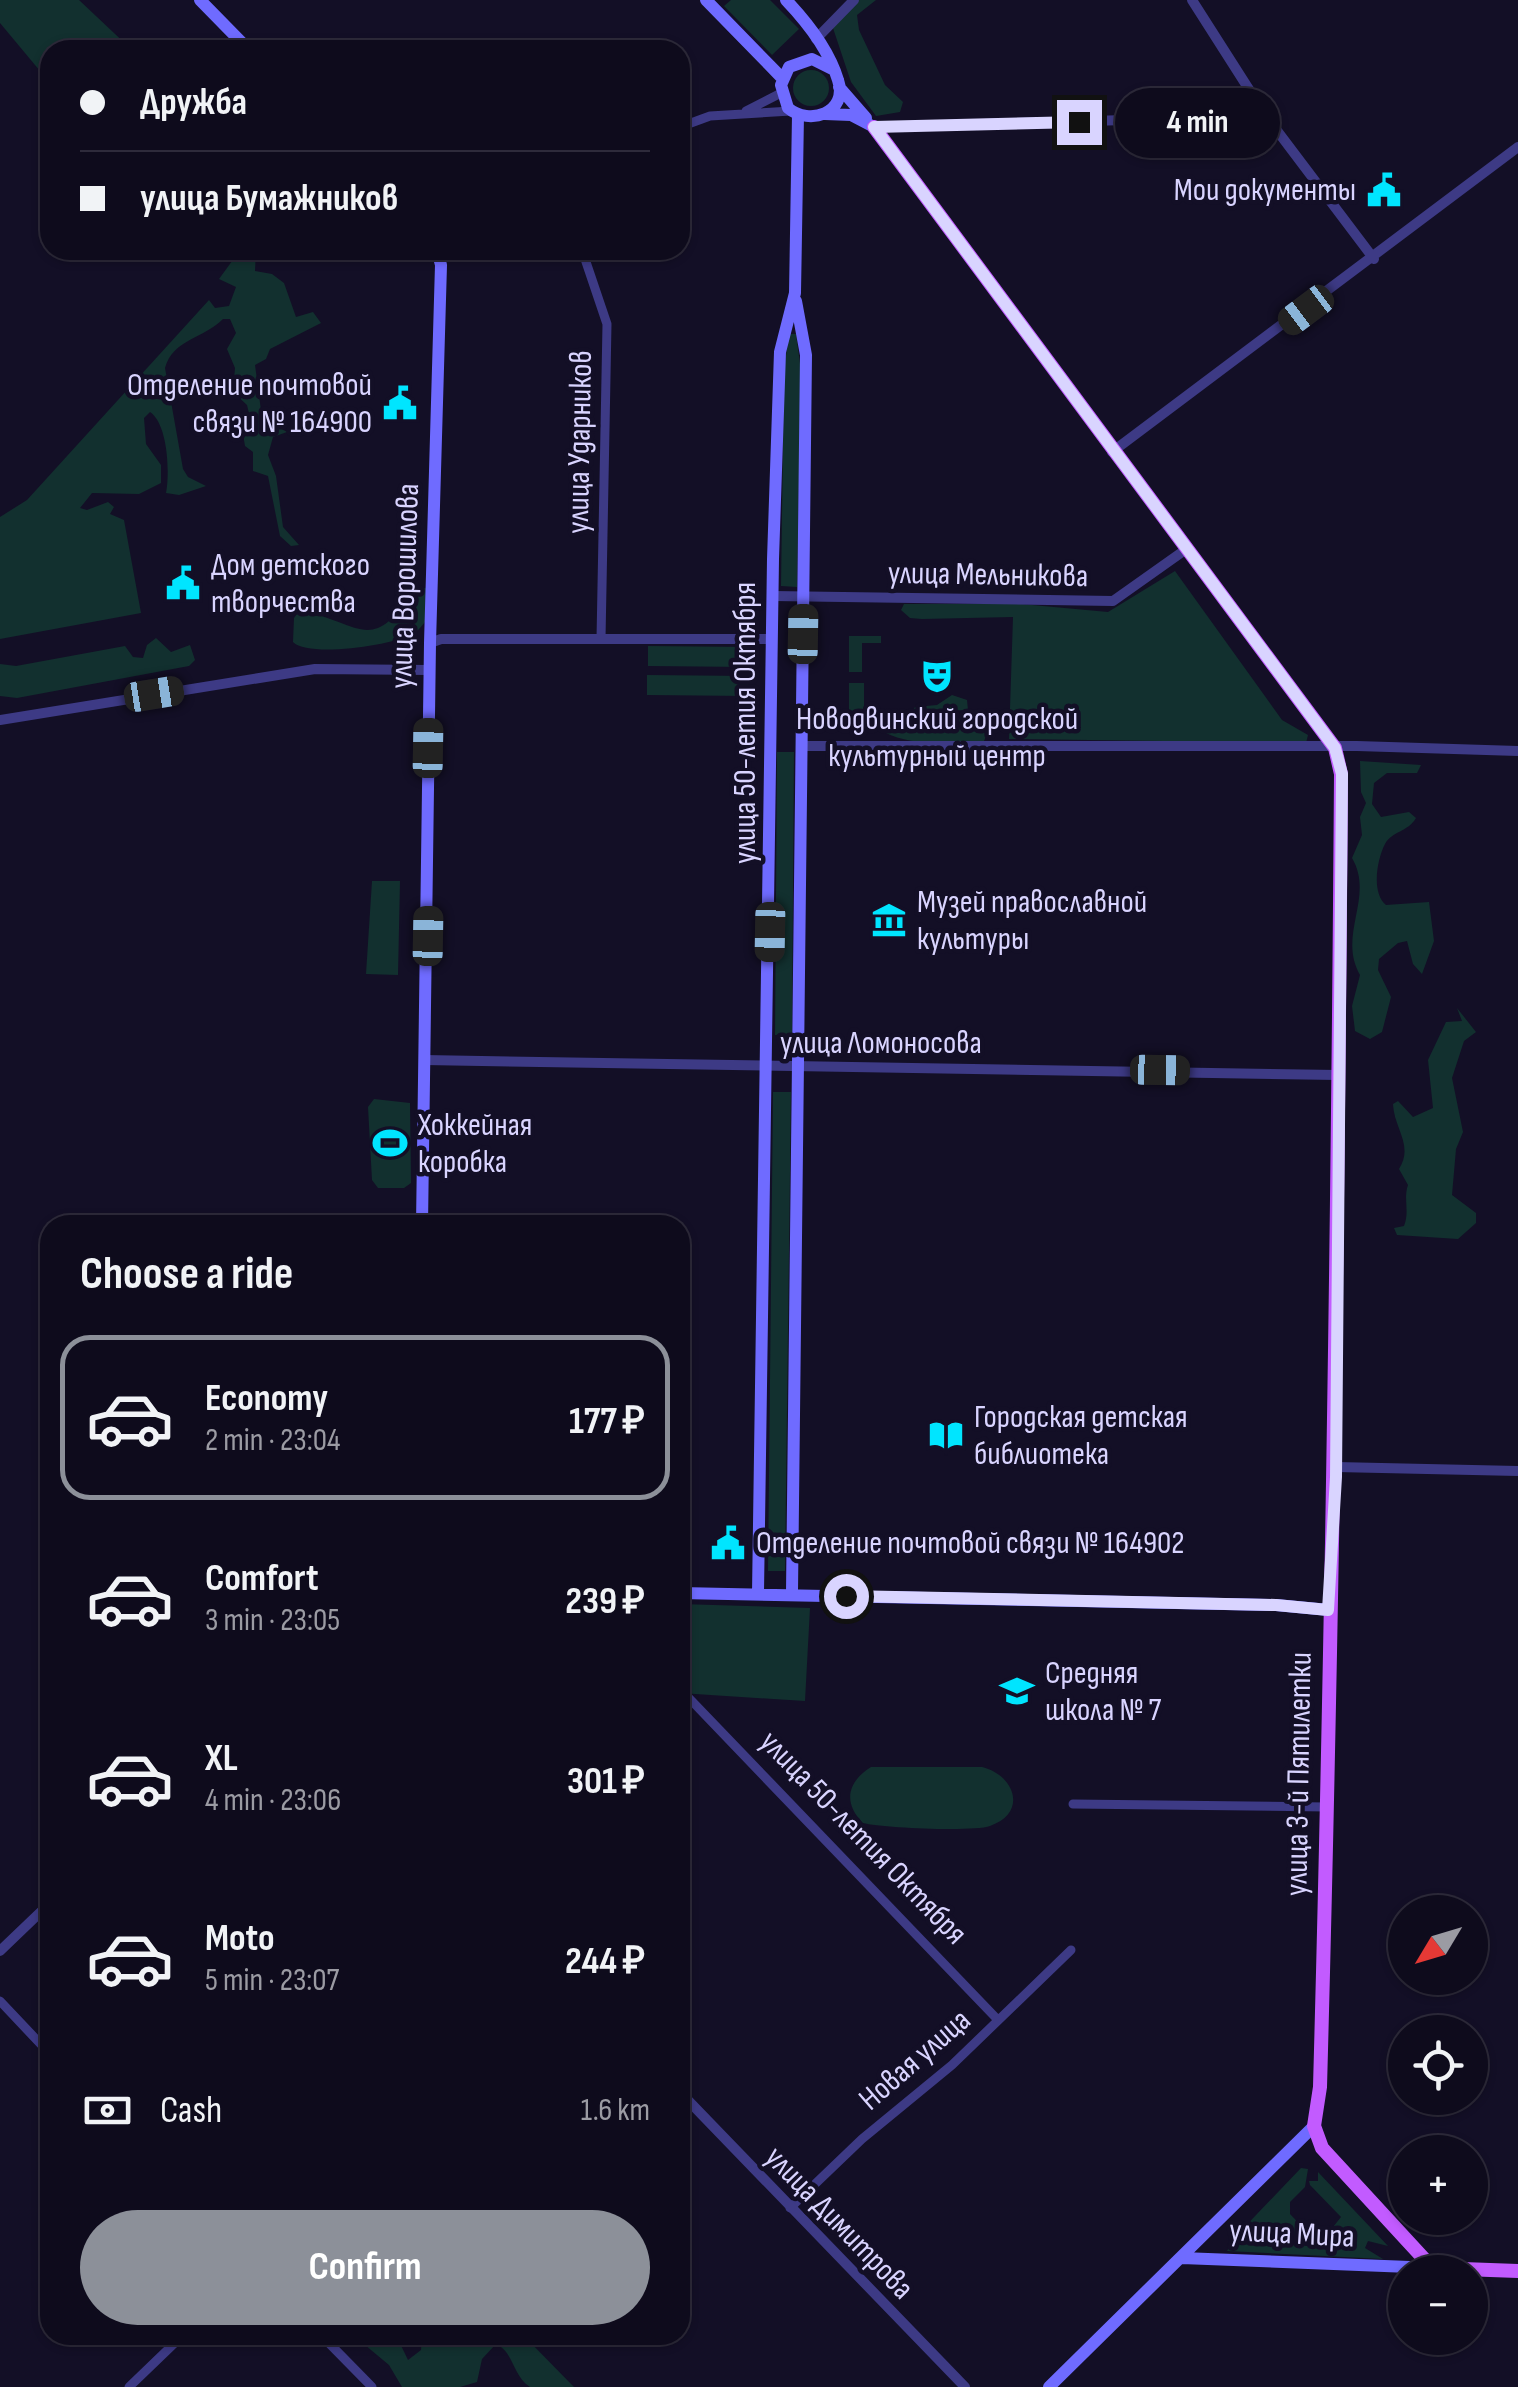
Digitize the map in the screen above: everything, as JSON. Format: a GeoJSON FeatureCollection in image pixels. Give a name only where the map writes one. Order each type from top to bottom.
{"type":"FeatureCollection","features":[{"type":"Feature","properties":{"kind":"main road"},"geometry":{"type":"LineString","coordinates":[[706,0],[782,78]]}},
{"type":"Feature","properties":{"kind":"main road"},"geometry":{"type":"LineString","coordinates":[[786,0],[808,23],[840,87],[874,127]]}},
{"type":"Feature","properties":{"kind":"main road"},"geometry":{"type":"LineString","coordinates":[[209,3],[241,40]]}},
{"type":"Feature","properties":{"kind":"main road"},"geometry":{"type":"LineString","coordinates":[[816,39],[782,78],[781,93],[806,115],[851,114],[874,127]]}},
{"type":"Feature","properties":{"kind":"main road"},"geometry":{"type":"LineString","coordinates":[[794,64],[812,59],[832,70]]}},
{"type":"Feature","properties":{"kind":"main road"},"geometry":{"type":"LineString","coordinates":[[806,115],[836,102],[840,87]]}},
{"type":"Feature","properties":{"kind":"main road","name":"улица 50-летия Октября"},"geometry":{"type":"LineString","coordinates":[[758,1593],[780,352],[794,293],[797,155],[806,115]]}},
{"type":"Feature","properties":{"kind":"main road","name":"улица 3-й Пятилетки"},"geometry":{"type":"LineString","coordinates":[[874,127],[1335,748],[1342,774],[1336,1467],[1328,1610],[1320,2087],[1314,2126]]}},
{"type":"Feature","properties":{"kind":"main road","name":"улица Ворошилова"},"geometry":{"type":"LineString","coordinates":[[422,1215],[440,260]]}},
{"type":"Feature","properties":{"kind":"main road","name":"улица 50-летия Октября"},"geometry":{"type":"LineString","coordinates":[[792,1592],[806,355],[794,293]]}},
{"type":"Feature","properties":{"kind":"main road"},"geometry":{"type":"LineString","coordinates":[[690,1592],[1276,1605],[1328,1610]]}},
{"type":"Feature","properties":{"kind":"main road"},"geometry":{"type":"LineString","coordinates":[[1314,2126],[1330,2158],[1423,2255]]}},
{"type":"Feature","properties":{"kind":"main road","name":"улица Мира"},"geometry":{"type":"LineString","coordinates":[[1049,2387],[1314,2126]]}},
{"type":"Feature","properties":{"kind":"main road","name":"улица Мира"},"geometry":{"type":"LineString","coordinates":[[1182,2258],[1388,2266]]}},
{"type":"Feature","properties":{"kind":"main road","name":"улица Мира"},"geometry":{"type":"LineString","coordinates":[[1488,2270],[1518,2271]]}},
{"type":"Feature","properties":{"kind":"street"},"geometry":{"type":"LineString","coordinates":[[816,39],[854,0]]}},
{"type":"Feature","properties":{"kind":"street"},"geometry":{"type":"LineString","coordinates":[[1192,0],[1266,116],[1374,259]]}},
{"type":"Feature","properties":{"kind":"street"},"geometry":{"type":"LineString","coordinates":[[739,115],[781,93]]}},
{"type":"Feature","properties":{"kind":"street"},"geometry":{"type":"LineString","coordinates":[[690,123],[710,116],[806,115]]}},
{"type":"Feature","properties":{"kind":"street"},"geometry":{"type":"LineString","coordinates":[[874,127],[1126,120],[1258,122],[1266,116]]}},
{"type":"Feature","properties":{"kind":"street"},"geometry":{"type":"LineString","coordinates":[[1112,452],[1374,259],[1518,147]]}},
{"type":"Feature","properties":{"kind":"street","name":"улица Ударников"},"geometry":{"type":"LineString","coordinates":[[585,260],[607,324],[600,639]]}},
{"type":"Feature","properties":{"kind":"street","name":"улица Мельникова"},"geometry":{"type":"LineString","coordinates":[[773,596],[1113,602],[1185,550]]}},
{"type":"Feature","properties":{"kind":"street"},"geometry":{"type":"LineString","coordinates":[[430,643],[441,639],[772,639]]}},
{"type":"Feature","properties":{"kind":"street"},"geometry":{"type":"LineString","coordinates":[[0,720],[315,669],[430,670]]}},
{"type":"Feature","properties":{"kind":"street"},"geometry":{"type":"LineString","coordinates":[[802,746],[1518,751]]}},
{"type":"Feature","properties":{"kind":"street","name":"улица Ломоносова"},"geometry":{"type":"LineString","coordinates":[[424,1060],[1338,1074]]}},
{"type":"Feature","properties":{"kind":"street"},"geometry":{"type":"LineString","coordinates":[[1336,1467],[1518,1471]]}},
{"type":"Feature","properties":{"kind":"street","name":"улица 50-летия Октября"},"geometry":{"type":"LineString","coordinates":[[690,1698],[998,2020]]}},
{"type":"Feature","properties":{"kind":"street"},"geometry":{"type":"LineString","coordinates":[[1073,1804],[1327,1806]]}},
{"type":"Feature","properties":{"kind":"street"},"geometry":{"type":"LineString","coordinates":[[0,1950],[40,1912]]}},
{"type":"Feature","properties":{"kind":"street","name":"Новая улица"},"geometry":{"type":"LineString","coordinates":[[790,2208],[1072,1950]]}},
{"type":"Feature","properties":{"kind":"street"},"geometry":{"type":"LineString","coordinates":[[0,2001],[40,2043]]}},
{"type":"Feature","properties":{"kind":"street","name":"улица Димитрова"},"geometry":{"type":"LineString","coordinates":[[690,2103],[965,2387]]}},
{"type":"Feature","properties":{"kind":"street"},"geometry":{"type":"LineString","coordinates":[[129,2387],[173,2345]]}},
{"type":"Feature","properties":{"kind":"street"},"geometry":{"type":"LineString","coordinates":[[330,2345],[372,2387]]}},
{"type":"Feature","properties":{"kind":"green space"},"geometry":{"type":"Polygon","coordinates":[[[0,0],[79,0],[121,40],[40,40],[40,71],[0,23],[0,0]]]}},
{"type":"Feature","properties":{"kind":"green space"},"geometry":{"type":"Polygon","coordinates":[[[731,0],[770,0],[799,29],[772,55],[724,6],[731,0]]]}},
{"type":"Feature","properties":{"kind":"green space"},"geometry":{"type":"Polygon","coordinates":[[[849,0],[876,0],[857,15],[859,30],[885,85],[903,102],[900,112],[876,116],[851,82],[833,28],[849,0]]]}},
{"type":"Feature","properties":{"kind":"green space"},"geometry":{"type":"Polygon","coordinates":[[[811,70],[824,75],[829,88],[824,101],[811,106],[798,101],[793,88],[798,75],[811,70]]]}},
{"type":"Feature","properties":{"kind":"green space"},"geometry":{"type":"Polygon","coordinates":[[[233,260],[256,260],[255,271],[272,274],[284,283],[296,317],[313,312],[321,323],[270,349],[266,359],[255,365],[262,418],[287,432],[273,437],[268,455],[276,476],[283,527],[299,545],[291,546],[280,536],[268,476],[253,471],[253,452],[245,446],[243,434],[251,422],[247,405],[233,392],[235,368],[227,349],[236,333],[230,319],[223,319],[182,345],[165,368],[183,469],[188,477],[206,486],[179,495],[166,493],[164,438],[150,412],[144,418],[146,444],[161,465],[161,483],[139,494],[92,493],[80,508],[87,510],[108,502],[114,507],[110,514],[124,520],[141,613],[0,639],[0,517],[27,500],[209,300],[215,308],[229,306],[236,287],[219,279],[233,260]]]}},
{"type":"Feature","properties":{"kind":"green space"},"geometry":{"type":"Polygon","coordinates":[[[789,334],[796,334],[801,371],[797,587],[781,586],[784,370],[789,334]]]}},
{"type":"Feature","properties":{"kind":"green space"},"geometry":{"type":"Polygon","coordinates":[[[1175,571],[1282,720],[1308,735],[1306,743],[1009,739],[1013,617],[922,619],[910,618],[901,610],[904,604],[1021,604],[1108,612],[1175,571]]]}},
{"type":"Feature","properties":{"kind":"green space"},"geometry":{"type":"Polygon","coordinates":[[[426,588],[428,618],[411,635],[369,646],[332,649],[302,647],[293,642],[294,618],[299,611],[363,630],[375,629],[399,610],[414,589],[426,588]]]}},
{"type":"Feature","properties":{"kind":"green space"},"geometry":{"type":"Polygon","coordinates":[[[849,636],[881,636],[881,643],[862,643],[862,672],[849,672],[849,636]]]}},
{"type":"Feature","properties":{"kind":"green space"},"geometry":{"type":"Polygon","coordinates":[[[156,638],[171,652],[190,645],[195,660],[189,666],[17,698],[0,696],[0,664],[16,666],[125,646],[133,657],[143,658],[147,645],[156,638]]]}},
{"type":"Feature","properties":{"kind":"green space"},"geometry":{"type":"Polygon","coordinates":[[[648,646],[748,647],[748,667],[648,666],[648,646]]]}},
{"type":"Feature","properties":{"kind":"green space"},"geometry":{"type":"Polygon","coordinates":[[[647,675],[748,676],[748,696],[647,695],[647,675]]]}},
{"type":"Feature","properties":{"kind":"green space"},"geometry":{"type":"Polygon","coordinates":[[[849,683],[864,683],[864,714],[879,714],[879,721],[849,720],[849,683]]]}},
{"type":"Feature","properties":{"kind":"green space"},"geometry":{"type":"Polygon","coordinates":[[[952,695],[967,700],[968,710],[936,711],[929,719],[976,717],[989,729],[984,741],[919,742],[884,732],[888,722],[908,719],[915,707],[937,705],[952,695]]]}},
{"type":"Feature","properties":{"kind":"green space"},"geometry":{"type":"Polygon","coordinates":[[[777,752],[794,752],[792,1035],[775,1035],[777,752]]]}},
{"type":"Feature","properties":{"kind":"green space"},"geometry":{"type":"Polygon","coordinates":[[[1360,761],[1421,765],[1417,773],[1387,773],[1374,783],[1372,804],[1381,817],[1409,812],[1416,818],[1385,844],[1377,884],[1386,905],[1429,902],[1434,941],[1422,974],[1413,964],[1407,941],[1398,943],[1379,959],[1378,970],[1391,997],[1382,1032],[1370,1039],[1355,1031],[1352,1006],[1360,975],[1352,945],[1360,887],[1352,858],[1362,835],[1360,817],[1366,803],[1361,792],[1360,761]]]}},
{"type":"Feature","properties":{"kind":"green space"},"geometry":{"type":"Polygon","coordinates":[[[372,881],[400,881],[398,975],[366,974],[372,881]]]}},
{"type":"Feature","properties":{"kind":"green space"},"geometry":{"type":"Polygon","coordinates":[[[1457,1008],[1476,1032],[1464,1041],[1452,1078],[1463,1132],[1456,1149],[1452,1195],[1476,1213],[1476,1223],[1458,1239],[1397,1235],[1394,1228],[1404,1226],[1406,1221],[1408,1185],[1399,1169],[1405,1152],[1393,1104],[1398,1101],[1413,1117],[1433,1108],[1428,1060],[1446,1022],[1462,1021],[1457,1008]]]}},
{"type":"Feature","properties":{"kind":"green space"},"geometry":{"type":"Polygon","coordinates":[[[773,1092],[791,1092],[785,1571],[768,1571],[773,1092]]]}},
{"type":"Feature","properties":{"kind":"green space","name":"Хоккейная коробка"},"geometry":{"type":"Polygon","coordinates":[[[374,1099],[410,1103],[411,1183],[404,1188],[378,1188],[372,1180],[368,1107],[374,1099]]]}},
{"type":"Feature","properties":{"kind":"green space"},"geometry":{"type":"Polygon","coordinates":[[[690,1604],[810,1608],[805,1701],[690,1694],[690,1604]]]}},
{"type":"Feature","properties":{"kind":"green space"},"geometry":{"type":"Polygon","coordinates":[[[871,1767],[982,1767],[1003,1778],[1013,1795],[1013,1804],[1002,1820],[980,1828],[927,1829],[863,1823],[852,1808],[850,1793],[857,1779],[871,1767]]]}},
{"type":"Feature","properties":{"kind":"green space"},"geometry":{"type":"Polygon","coordinates":[[[1301,2168],[1308,2169],[1305,2187],[1290,2202],[1290,2214],[1312,2237],[1331,2231],[1344,2238],[1357,2238],[1333,2227],[1341,2217],[1310,2185],[1309,2181],[1318,2181],[1318,2172],[1388,2246],[1368,2241],[1365,2248],[1383,2259],[1227,2251],[1237,2235],[1301,2168]]]}},
{"type":"Feature","properties":{"kind":"green space"},"geometry":{"type":"Polygon","coordinates":[[[365,2345],[401,2345],[408,2360],[421,2350],[421,2345],[495,2345],[482,2359],[477,2382],[460,2387],[402,2387],[389,2365],[365,2345]]]}},
{"type":"Feature","properties":{"kind":"green space"},"geometry":{"type":"Polygon","coordinates":[[[498,2345],[533,2345],[574,2387],[530,2387],[498,2345]]]}},
{"type":"Feature","properties":{"kind":"place","name":"Мои документы"},"geometry":{"type":"Point","coordinates":[1384,190]}},
{"type":"Feature","properties":{"kind":"place","name":"Отделение почтовой связи № 164900"},"geometry":{"type":"Point","coordinates":[400,403]}},
{"type":"Feature","properties":{"kind":"place","name":"Дом детского творчества"},"geometry":{"type":"Point","coordinates":[183,583]}},
{"type":"Feature","properties":{"kind":"place","name":"Новодвинский городской культурный центр"},"geometry":{"type":"Point","coordinates":[937,676]}},
{"type":"Feature","properties":{"kind":"place","name":"Музей православной культуры"},"geometry":{"type":"Point","coordinates":[889,920]}},
{"type":"Feature","properties":{"kind":"place","name":"Хоккейная коробка"},"geometry":{"type":"Point","coordinates":[390,1143]}},
{"type":"Feature","properties":{"kind":"place","name":"Городская детская библиотека"},"geometry":{"type":"Point","coordinates":[946,1435]}},
{"type":"Feature","properties":{"kind":"place","name":"Отделение почтовой связи № 164902"},"geometry":{"type":"Point","coordinates":[728,1543]}},
{"type":"Feature","properties":{"kind":"place","name":"Средняя школа № 7"},"geometry":{"type":"Point","coordinates":[1017,1691]}},
{"type":"Feature","properties":{"kind":"route"},"geometry":{"type":"LineString","coordinates":[[846,1596],[1276,1605],[1328,1610],[1336,1477],[1342,774],[1335,748],[874,127],[1079,122]]}}]}
